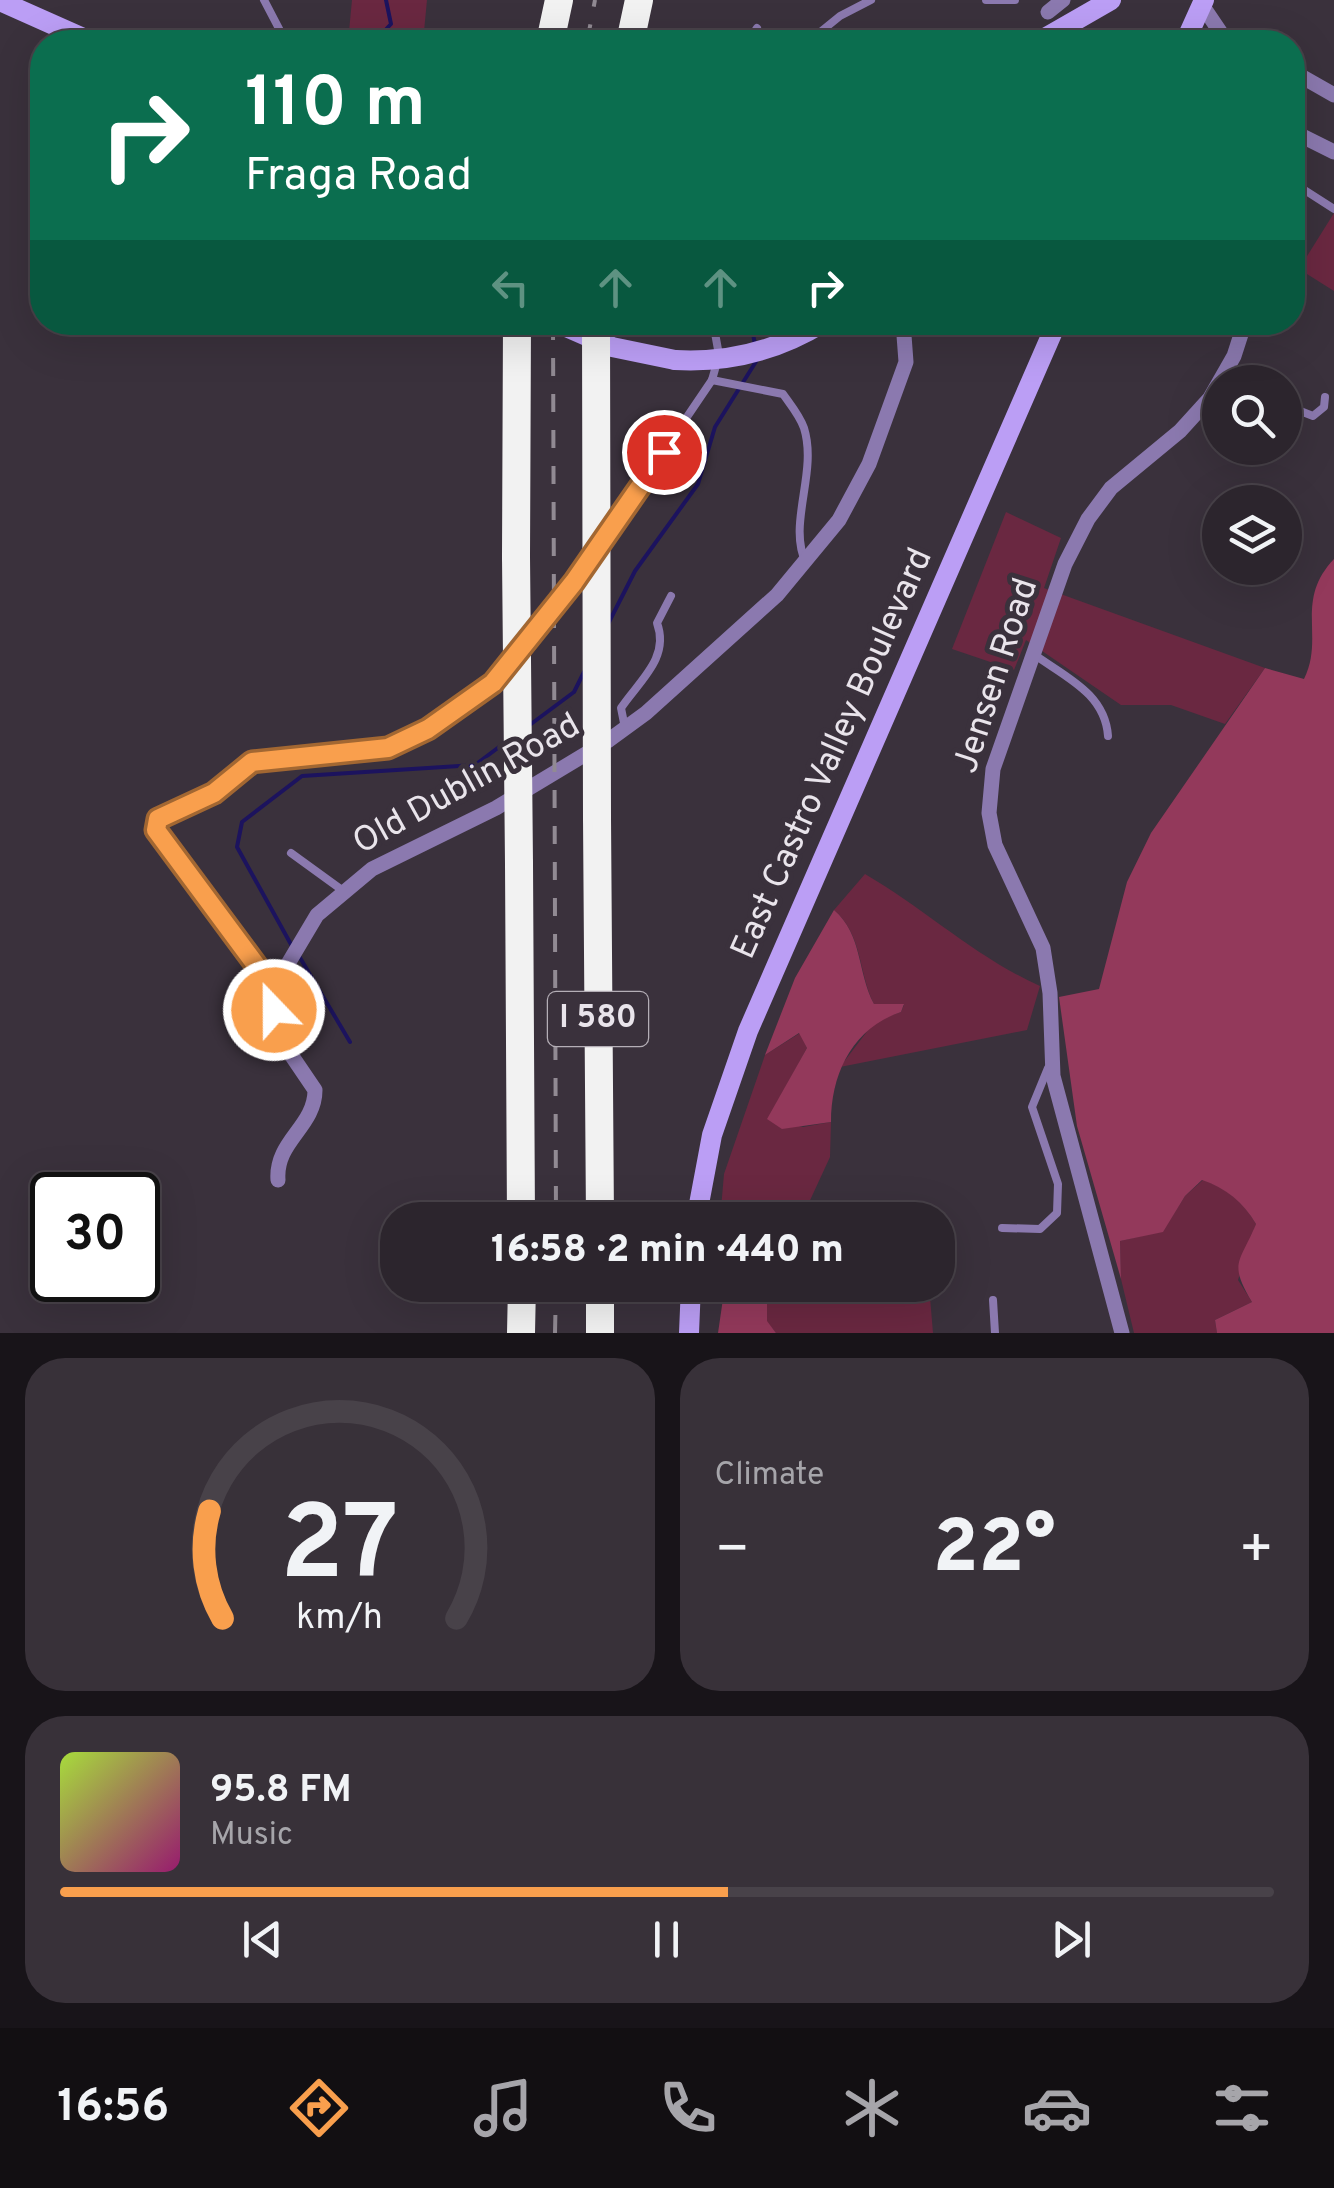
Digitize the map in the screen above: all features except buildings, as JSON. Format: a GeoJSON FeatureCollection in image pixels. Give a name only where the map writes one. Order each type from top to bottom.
{"type":"FeatureCollection","features":[{"type":"Feature","properties":{"kind":"highway"},"geometry":{"type":"LineString","coordinates":[[553,30],[559,0]]}},
{"type":"Feature","properties":{"kind":"highway"},"geometry":{"type":"LineString","coordinates":[[633,30],[639,0]]}},
{"type":"Feature","properties":{"kind":"highway","name":"I 580"},"geometry":{"type":"LineString","coordinates":[[517,335],[522,1202]]}},
{"type":"Feature","properties":{"kind":"highway","name":"I 580"},"geometry":{"type":"LineString","coordinates":[[596,335],[600,1202]]}},
{"type":"Feature","properties":{"kind":"highway"},"geometry":{"type":"LineString","coordinates":[[521,1333],[522,1302]]}},
{"type":"Feature","properties":{"kind":"highway"},"geometry":{"type":"LineString","coordinates":[[600,1302],[600,1333]]}},
{"type":"Feature","properties":{"kind":"main road"},"geometry":{"type":"LineString","coordinates":[[1059,30],[1111,0]]}},
{"type":"Feature","properties":{"kind":"main road"},"geometry":{"type":"LineString","coordinates":[[0,1],[65,30]]}},
{"type":"Feature","properties":{"kind":"main road"},"geometry":{"type":"LineString","coordinates":[[1188,30],[1199,2]]}},
{"type":"Feature","properties":{"kind":"main road"},"geometry":{"type":"LineString","coordinates":[[585,335],[612,347],[676,360],[747,354],[793,335]]}},
{"type":"Feature","properties":{"kind":"main road","name":"East Castro Valley Boulevard"},"geometry":{"type":"LineString","coordinates":[[699,1202],[712,1134],[748,1030],[1052,335]]}},
{"type":"Feature","properties":{"kind":"main road"},"geometry":{"type":"LineString","coordinates":[[690,1333],[691,1302]]}},
{"type":"Feature","properties":{"kind":"street"},"geometry":{"type":"LineString","coordinates":[[1048,12],[1063,0]]}},
{"type":"Feature","properties":{"kind":"street"},"geometry":{"type":"LineString","coordinates":[[1199,2],[1219,30]]}},
{"type":"Feature","properties":{"kind":"street"},"geometry":{"type":"LineString","coordinates":[[1305,78],[1334,95]]}},
{"type":"Feature","properties":{"kind":"street"},"geometry":{"type":"LineString","coordinates":[[1305,138],[1334,152]]}},
{"type":"Feature","properties":{"kind":"street","name":"Old Dublin Road"},"geometry":{"type":"LineString","coordinates":[[273,988],[306,933],[342,890],[372,869],[571,766],[625,728],[806,564],[840,520],[882,432],[906,362],[904,335]]}},
{"type":"Feature","properties":{"kind":"street","name":"Jensen Road"},"geometry":{"type":"LineString","coordinates":[[1228,365],[1240,335]]}},
{"type":"Feature","properties":{"kind":"street","name":"Jensen Road"},"geometry":{"type":"LineString","coordinates":[[1122,1333],[1053,1076],[1050,993],[1043,948],[995,846],[988,812],[993,770],[1032,653],[1065,564],[1088,520],[1111,488],[1193,417],[1202,404]]}},
{"type":"Feature","properties":{"kind":"street"},"geometry":{"type":"LineString","coordinates":[[273,988],[279,1037],[315,1090],[308,1119],[282,1153],[278,1180]]}},
{"type":"Feature","properties":{"kind":"lane"},"geometry":{"type":"LineString","coordinates":[[264,0],[280,30]]}},
{"type":"Feature","properties":{"kind":"lane"},"geometry":{"type":"LineString","coordinates":[[823,30],[871,0]]}},
{"type":"Feature","properties":{"kind":"lane"},"geometry":{"type":"LineString","coordinates":[[986,0],[1015,0]]}},
{"type":"Feature","properties":{"kind":"lane"},"geometry":{"type":"LineString","coordinates":[[1305,190],[1334,209]]}},
{"type":"Feature","properties":{"kind":"lane"},"geometry":{"type":"LineString","coordinates":[[273,988],[156,830],[158,819],[214,793],[252,762],[388,748],[428,729],[493,683],[628,508],[712,380],[719,354],[715,335]]}},
{"type":"Feature","properties":{"kind":"lane"},"geometry":{"type":"LineString","coordinates":[[712,380],[783,394],[804,428],[807,484],[797,546],[806,564]]}},
{"type":"Feature","properties":{"kind":"lane"},"geometry":{"type":"LineString","coordinates":[[1302,412],[1313,416],[1324,407],[1324,397]]}},
{"type":"Feature","properties":{"kind":"lane"},"geometry":{"type":"LineString","coordinates":[[625,728],[621,708],[653,668],[663,639],[658,624],[671,596]]}},
{"type":"Feature","properties":{"kind":"lane"},"geometry":{"type":"LineString","coordinates":[[1032,653],[1098,700],[1106,714],[1108,736]]}},
{"type":"Feature","properties":{"kind":"lane"},"geometry":{"type":"LineString","coordinates":[[292,853],[342,890]]}},
{"type":"Feature","properties":{"kind":"lane"},"geometry":{"type":"LineString","coordinates":[[1002,1228],[1040,1229],[1057,1213],[1058,1184],[1032,1108],[1052,1059]]}},
{"type":"Feature","properties":{"kind":"lane"},"geometry":{"type":"LineString","coordinates":[[994,1300],[994,1333]]}},
{"type":"Feature","properties":{"kind":"shaded area"},"geometry":{"type":"Polygon","coordinates":[[[352,0],[427,0],[424,30],[349,30],[352,0]]]}},
{"type":"Feature","properties":{"kind":"shaded area"},"geometry":{"type":"Polygon","coordinates":[[[1334,213],[1334,291],[1305,273],[1305,259],[1334,213]]]}},
{"type":"Feature","properties":{"kind":"shaded area"},"geometry":{"type":"Polygon","coordinates":[[[1006,512],[1061,538],[1044,588],[1265,668],[1225,724],[1171,705],[1121,705],[1026,640],[1014,670],[952,649],[1006,512]]]}},
{"type":"Feature","properties":{"kind":"shaded area"},"geometry":{"type":"Polygon","coordinates":[[[1334,559],[1334,1333],[1217,1333],[1215,1320],[1252,1302],[1238,1270],[1256,1224],[1233,1197],[1202,1180],[1185,1196],[1163,1232],[1120,1241],[1121,1279],[1077,1126],[1059,997],[1099,989],[1127,882],[1151,833],[1265,668],[1304,679],[1312,648],[1315,590],[1334,559]]]}},
{"type":"Feature","properties":{"kind":"shaded area"},"geometry":{"type":"Polygon","coordinates":[[[865,874],[995,962],[1040,986],[1027,1030],[840,1067],[875,1021],[901,1012],[904,1005],[874,1004],[855,942],[834,910],[865,874]]]}},
{"type":"Feature","properties":{"kind":"shaded area"},"geometry":{"type":"Polygon","coordinates":[[[834,910],[855,942],[874,1004],[904,1004],[901,1012],[870,1029],[848,1055],[835,1086],[831,1122],[782,1129],[767,1119],[807,1048],[799,1033],[765,1055],[795,978],[834,910]]]}},
{"type":"Feature","properties":{"kind":"shaded area"},"geometry":{"type":"Polygon","coordinates":[[[800,1033],[807,1048],[768,1119],[803,1127],[831,1122],[830,1157],[809,1202],[722,1202],[724,1174],[765,1055],[800,1033]]]}},
{"type":"Feature","properties":{"kind":"shaded area"},"geometry":{"type":"Polygon","coordinates":[[[1203,1180],[1234,1197],[1256,1224],[1238,1280],[1252,1302],[1215,1320],[1217,1333],[1134,1333],[1121,1279],[1120,1241],[1163,1231],[1185,1196],[1203,1180]]]}},
{"type":"Feature","properties":{"kind":"shaded area"},"geometry":{"type":"Polygon","coordinates":[[[723,1302],[767,1302],[767,1321],[776,1333],[718,1333],[723,1302]]]}},
{"type":"Feature","properties":{"kind":"shaded area"},"geometry":{"type":"Polygon","coordinates":[[[767,1302],[930,1302],[933,1333],[776,1333],[767,1322],[767,1302]]]}},
{"type":"Feature","properties":{"kind":"waterway"},"geometry":{"type":"LineString","coordinates":[[385,30],[391,24],[386,0]]}},
{"type":"Feature","properties":{"kind":"waterway"},"geometry":{"type":"LineString","coordinates":[[753,335],[755,345]]}},
{"type":"Feature","properties":{"kind":"waterway"},"geometry":{"type":"LineString","coordinates":[[608,624],[635,571],[698,484],[715,427],[757,360]]}},
{"type":"Feature","properties":{"kind":"waterway"},"geometry":{"type":"LineString","coordinates":[[531,724],[574,692],[584,672]]}},
{"type":"Feature","properties":{"kind":"waterway"},"geometry":{"type":"LineString","coordinates":[[293,948],[237,847],[242,822],[302,776],[475,765],[507,741]]}},
{"type":"Feature","properties":{"kind":"waterway"},"geometry":{"type":"LineString","coordinates":[[299,956],[350,1042]]}},
{"type":"Feature","properties":{"kind":"railway"},"geometry":{"type":"LineString","coordinates":[[589,30],[595,0]]}},
{"type":"Feature","properties":{"kind":"railway"},"geometry":{"type":"LineString","coordinates":[[553,335],[556,1202]]}},
{"type":"Feature","properties":{"kind":"railway"},"geometry":{"type":"LineString","coordinates":[[555,1333],[556,1302]]}},
{"type":"Feature","properties":{"kind":"route"},"geometry":{"type":"LineString","coordinates":[[274,1010],[273,988],[156,830],[158,819],[185,803],[214,793],[252,762],[388,748],[428,729],[493,683],[574,582],[664,452]]}}]}
